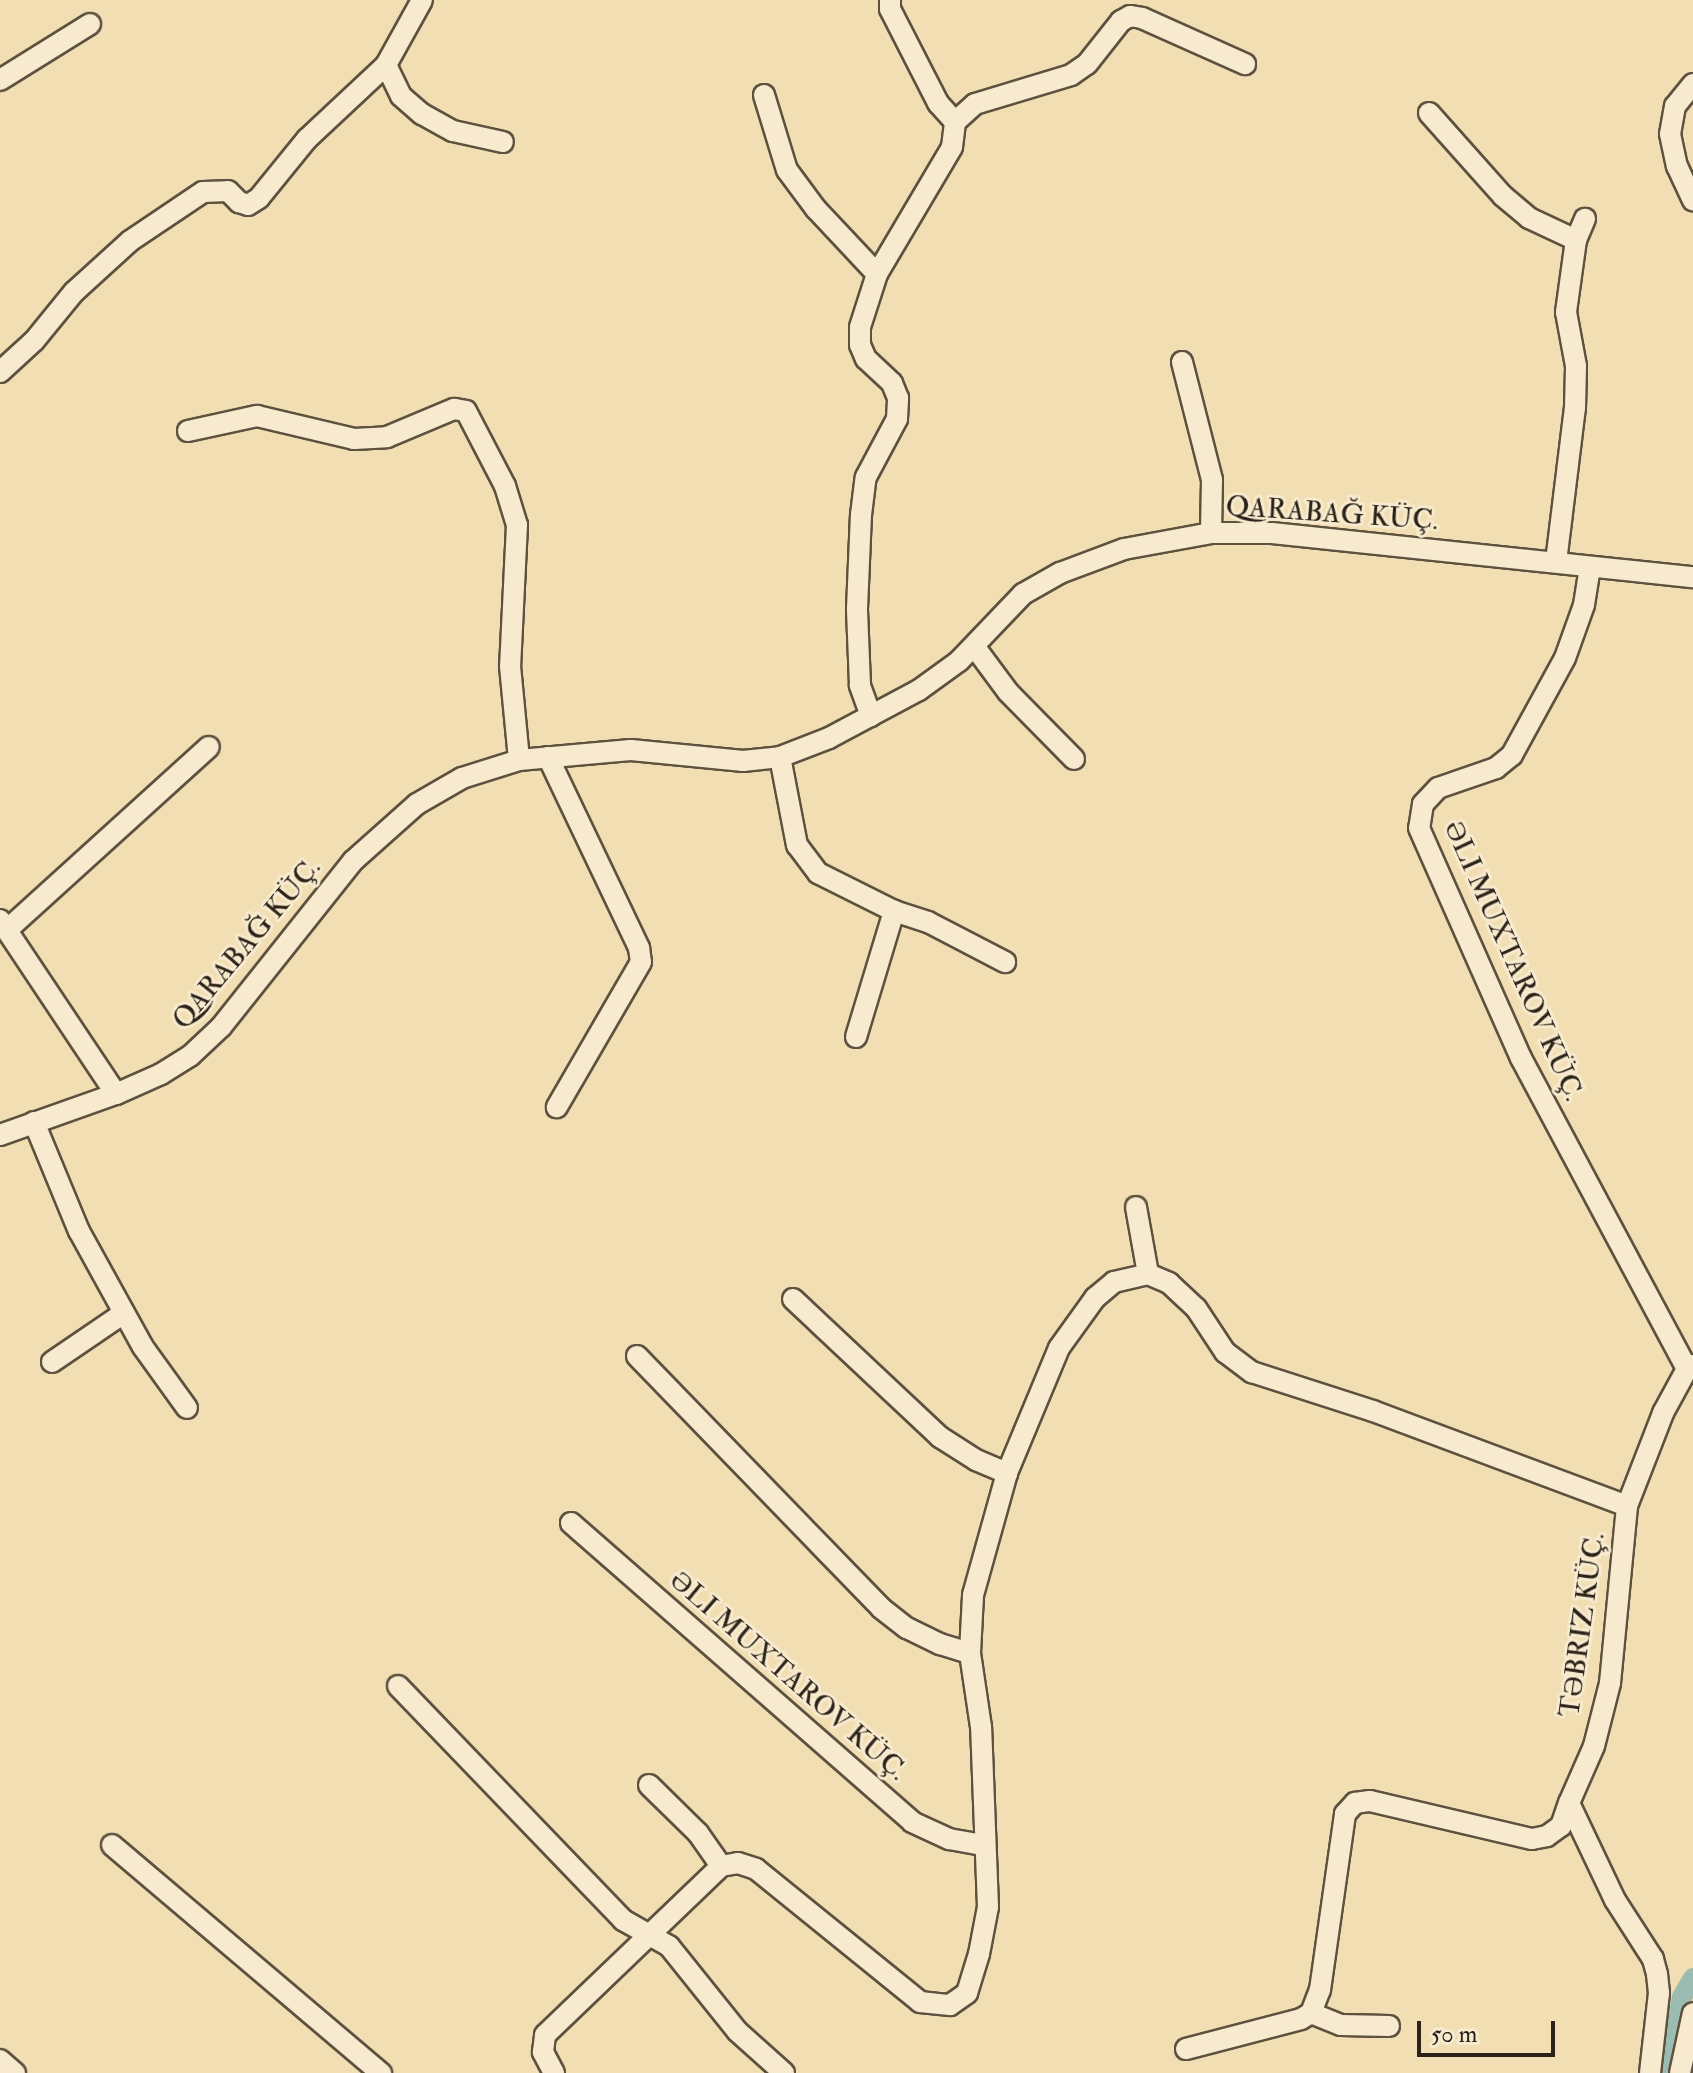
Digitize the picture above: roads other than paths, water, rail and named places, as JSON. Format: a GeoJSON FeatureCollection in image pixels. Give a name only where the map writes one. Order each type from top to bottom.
{"type":"FeatureCollection","features":[{"type":"Feature","properties":{"kind":"street"},"geometry":{"type":"LineString","coordinates":[[0,372],[34,341],[85,281],[130,241],[203,192],[228,191],[239,202],[248,205],[259,198],[307,139],[386,65],[422,0]]}},
{"type":"Feature","properties":{"kind":"street"},"geometry":{"type":"LineString","coordinates":[[890,0],[890,9],[938,103],[955,122]]}},
{"type":"Feature","properties":{"kind":"street"},"geometry":{"type":"LineString","coordinates":[[871,716],[860,685],[857,609],[861,515],[866,477],[897,419],[898,398],[892,383],[866,359],[860,345],[860,327],[877,274],[952,147],[955,122],[975,104],[1071,75],[1087,64],[1121,21],[1130,16],[1142,18],[1245,64]]}},
{"type":"Feature","properties":{"kind":"street"},"geometry":{"type":"LineString","coordinates":[[0,80],[90,24]]}},
{"type":"Feature","properties":{"kind":"street"},"geometry":{"type":"LineString","coordinates":[[386,65],[401,96],[422,114],[453,131],[503,142]]}},
{"type":"Feature","properties":{"kind":"street"},"geometry":{"type":"LineString","coordinates":[[1693,84],[1675,106],[1670,134],[1677,166],[1693,200]]}},
{"type":"Feature","properties":{"kind":"street"},"geometry":{"type":"LineString","coordinates":[[764,95],[787,170],[816,209],[877,274]]}},
{"type":"Feature","properties":{"kind":"street"},"geometry":{"type":"LineString","coordinates":[[1429,113],[1503,196],[1529,218],[1576,240]]}},
{"type":"Feature","properties":{"kind":"street"},"geometry":{"type":"LineString","coordinates":[[1556,562],[1575,408],[1576,366],[1566,312],[1576,240],[1585,219]]}},
{"type":"Feature","properties":{"kind":"street"},"geometry":{"type":"LineString","coordinates":[[1182,362],[1212,480],[1211,533]]}},
{"type":"Feature","properties":{"kind":"street"},"geometry":{"type":"LineString","coordinates":[[188,431],[257,416],[354,439],[387,437],[454,409],[466,411],[505,486],[517,525],[510,666],[519,760]]}},
{"type":"Feature","properties":{"kind":"street","name":"QARABAĞ KÜÇ."},"geometry":{"type":"LineString","coordinates":[[0,1135],[116,1094],[161,1074],[190,1056],[221,1027],[353,861],[417,804],[462,778],[519,760],[631,750],[743,761],[780,757],[871,716],[919,690],[974,646],[1023,594],[1060,573],[1124,549],[1211,533],[1272,533],[1693,577]]}},
{"type":"Feature","properties":{"kind":"street","name":"ƏLI MUXTAROV KÜÇ."},"geometry":{"type":"LineString","coordinates":[[1590,567],[1584,605],[1565,658],[1512,755],[1496,768],[1438,788],[1423,804],[1419,828],[1521,1058],[1690,1367]]}},
{"type":"Feature","properties":{"kind":"street"},"geometry":{"type":"LineString","coordinates":[[974,646],[1008,692],[1074,759]]}},
{"type":"Feature","properties":{"kind":"street"},"geometry":{"type":"LineString","coordinates":[[116,1094],[4,925],[209,747]]}},
{"type":"Feature","properties":{"kind":"street"},"geometry":{"type":"LineString","coordinates":[[548,757],[639,948],[641,962],[557,1107]]}},
{"type":"Feature","properties":{"kind":"street"},"geometry":{"type":"LineString","coordinates":[[780,757],[797,845],[818,873],[894,911],[928,922],[1005,962]]}},
{"type":"Feature","properties":{"kind":"street"},"geometry":{"type":"LineString","coordinates":[[856,1037],[894,911]]}},
{"type":"Feature","properties":{"kind":"street"},"geometry":{"type":"LineString","coordinates":[[34,1122],[79,1231],[143,1347],[187,1408]]}},
{"type":"Feature","properties":{"kind":"street"},"geometry":{"type":"LineString","coordinates":[[1136,1207],[1148,1274]]}},
{"type":"Feature","properties":{"kind":"street"},"geometry":{"type":"LineString","coordinates":[[554,2073],[543,2052],[545,2035],[721,1866],[738,1863],[756,1869],[920,2002],[950,2005],[967,1993],[979,1954],[988,1907],[983,1845],[981,1727],[970,1653],[973,1595],[1007,1473],[1059,1348],[1095,1298],[1114,1282],[1148,1274],[1169,1283],[1196,1308],[1225,1352],[1252,1372],[1373,1411],[1627,1506]]}},
{"type":"Feature","properties":{"kind":"street"},"geometry":{"type":"LineString","coordinates":[[793,1299],[940,1437],[976,1460],[1007,1473]]}},
{"type":"Feature","properties":{"kind":"street"},"geometry":{"type":"LineString","coordinates":[[52,1362],[124,1313]]}},
{"type":"Feature","properties":{"kind":"street"},"geometry":{"type":"LineString","coordinates":[[637,1356],[881,1608],[907,1628],[940,1644],[970,1653]]}},
{"type":"Feature","properties":{"kind":"street","name":"TƏBRIZ KÜÇ."},"geometry":{"type":"LineString","coordinates":[[1311,2013],[1320,1990],[1345,1814],[1355,1803],[1370,1801],[1532,1839],[1547,1836],[1561,1826],[1594,1746],[1610,1683],[1627,1506],[1663,1413],[1690,1367]]}},
{"type":"Feature","properties":{"kind":"street","name":"ƏLI MUXTAROV KÜÇ."},"geometry":{"type":"LineString","coordinates":[[571,1523],[912,1822],[949,1839],[983,1845]]}},
{"type":"Feature","properties":{"kind":"street"},"geometry":{"type":"LineString","coordinates":[[398,1686],[623,1920],[669,1946],[737,2031],[784,2073]]}},
{"type":"Feature","properties":{"kind":"street"},"geometry":{"type":"LineString","coordinates":[[649,1785],[698,1833],[721,1866]]}},
{"type":"Feature","properties":{"kind":"street"},"geometry":{"type":"LineString","coordinates":[[1569,1803],[1615,1900],[1653,1959],[1659,1993],[1650,2073]]}},
{"type":"Feature","properties":{"kind":"street"},"geometry":{"type":"LineString","coordinates":[[112,1845],[381,2073]]}},
{"type":"Feature","properties":{"kind":"street"},"geometry":{"type":"LineString","coordinates":[[1186,2049],[1311,2013],[1341,2025],[1389,2026]]}},
{"type":"Feature","properties":{"kind":"street"},"geometry":{"type":"LineString","coordinates":[[1680,2073],[1693,2013]]}},
{"type":"Feature","properties":{"kind":"street"},"geometry":{"type":"LineString","coordinates":[[0,2060],[15,2073]]}},
{"type":"Feature","properties":{"kind":"waterway"},"geometry":{"type":"LineString","coordinates":[[1667,2073],[1682,1997],[1693,1978]]}}]}
